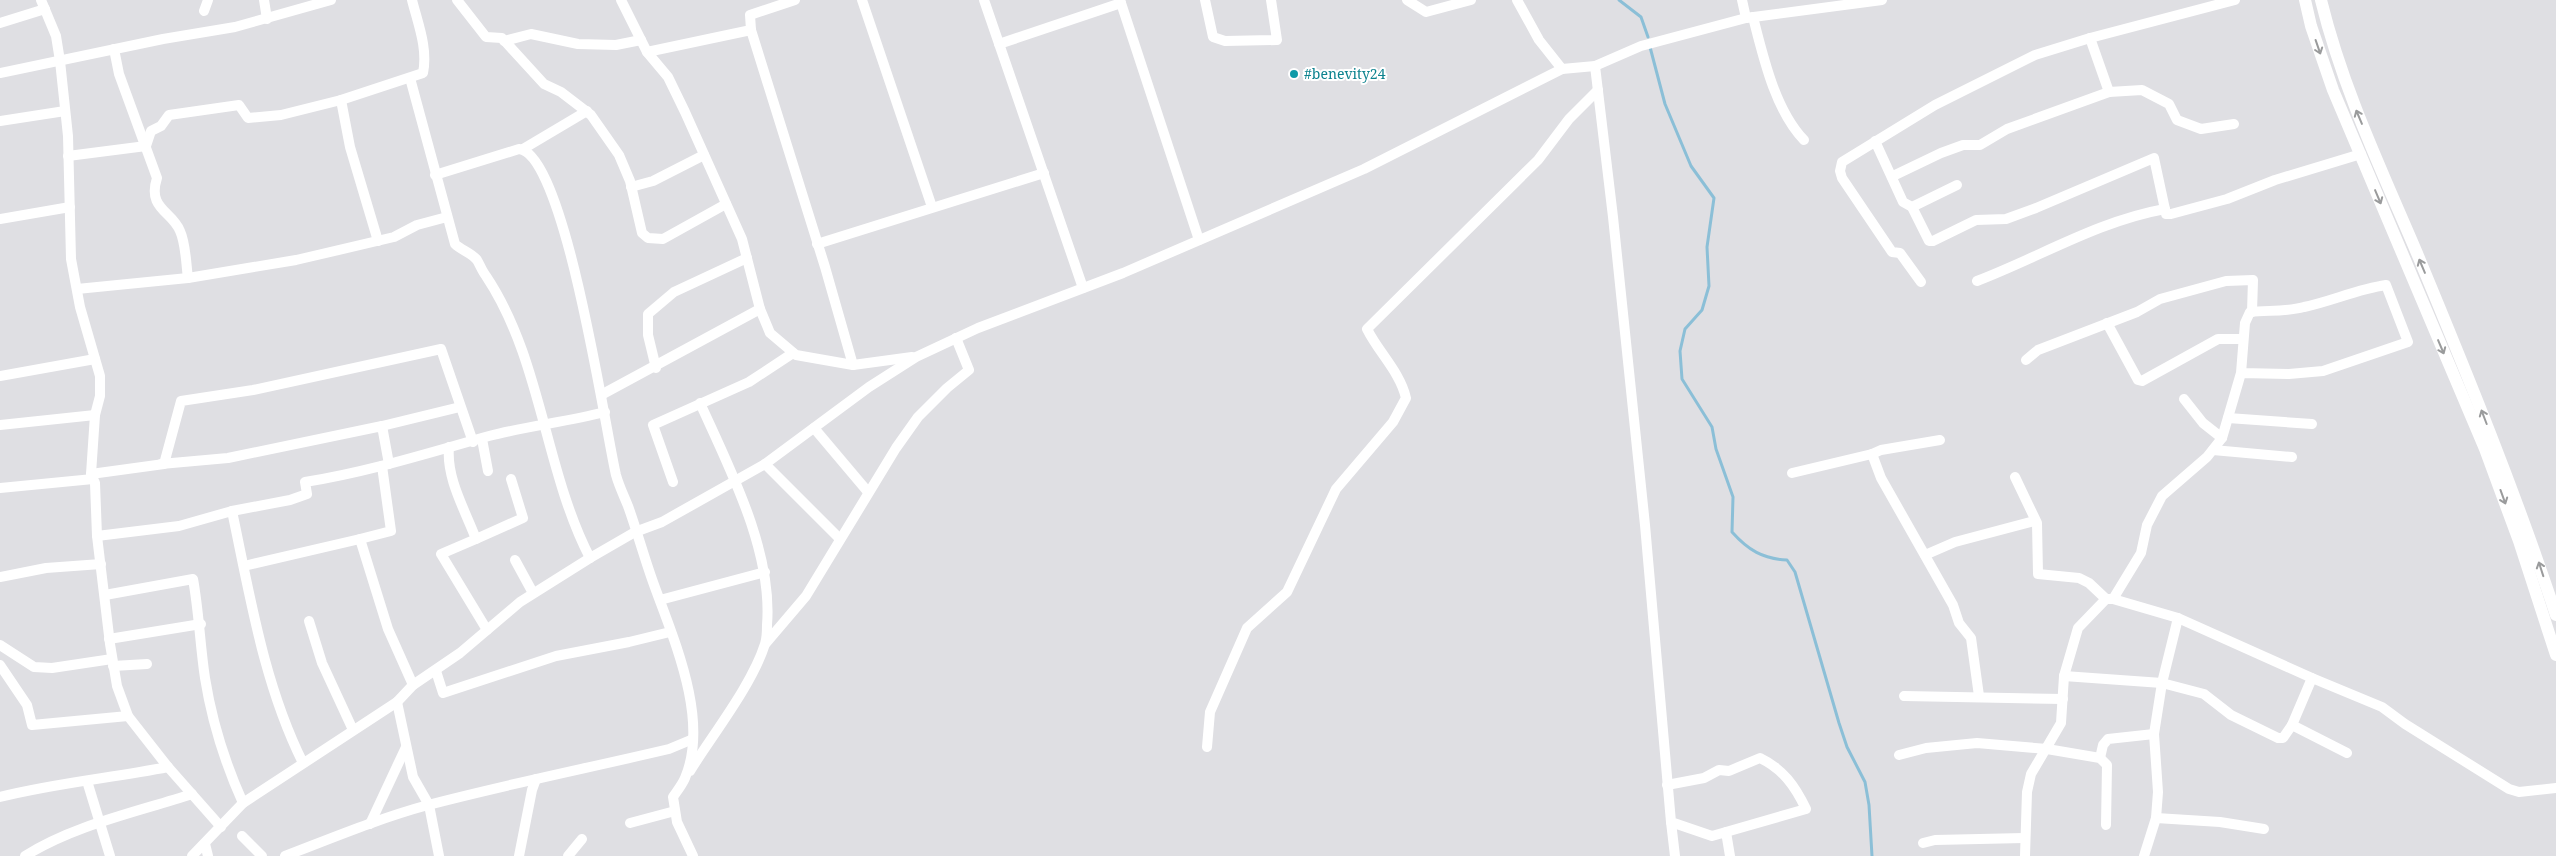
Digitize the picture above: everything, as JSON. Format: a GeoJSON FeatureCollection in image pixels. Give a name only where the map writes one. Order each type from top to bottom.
{"type":"FeatureCollection","features":[{"type":"Feature","properties":{"kind":"main road"},"geometry":{"type":"LineString","coordinates":[[2305,0],[2311,26],[2333,90],[2485,449],[2522,550],[2556,655]]}},
{"type":"Feature","properties":{"kind":"main road"},"geometry":{"type":"LineString","coordinates":[[2320,0],[2345,82],[2475,394],[2537,556],[2556,615]]}},
{"type":"Feature","properties":{"kind":"street"},"geometry":{"type":"LineString","coordinates":[[204,11],[208,0]]}},
{"type":"Feature","properties":{"kind":"street"},"geometry":{"type":"LineString","coordinates":[[264,0],[267,19]]}},
{"type":"Feature","properties":{"kind":"street"},"geometry":{"type":"LineString","coordinates":[[0,73],[267,19],[331,0]]}},
{"type":"Feature","properties":{"kind":"street"},"geometry":{"type":"LineString","coordinates":[[146,146],[151,131],[161,126],[169,115],[239,105],[248,118],[281,115],[341,100],[423,73],[425,61],[412,0]]}},
{"type":"Feature","properties":{"kind":"street"},"geometry":{"type":"LineString","coordinates":[[457,0],[486,37],[502,38],[544,84],[561,92],[587,111],[619,155],[631,187],[642,233],[653,240],[663,239],[726,204]]}},
{"type":"Feature","properties":{"kind":"street"},"geometry":{"type":"LineString","coordinates":[[621,0],[647,52],[668,77],[742,239],[760,309],[770,332],[796,355],[853,365],[916,356]]}},
{"type":"Feature","properties":{"kind":"street"},"geometry":{"type":"LineString","coordinates":[[795,0],[750,15],[751,30],[853,365]]}},
{"type":"Feature","properties":{"kind":"street"},"geometry":{"type":"LineString","coordinates":[[862,0],[932,207]]}},
{"type":"Feature","properties":{"kind":"street"},"geometry":{"type":"LineString","coordinates":[[984,0],[1083,288]]}},
{"type":"Feature","properties":{"kind":"street"},"geometry":{"type":"LineString","coordinates":[[1205,0],[1213,37],[1225,41],[1277,40],[1271,0]]}},
{"type":"Feature","properties":{"kind":"street"},"geometry":{"type":"LineString","coordinates":[[1407,0],[1426,12],[1471,0]]}},
{"type":"Feature","properties":{"kind":"street"},"geometry":{"type":"LineString","coordinates":[[1517,0],[1539,40],[1562,69]]}},
{"type":"Feature","properties":{"kind":"street"},"geometry":{"type":"LineString","coordinates":[[1742,0],[1768,76],[1797,132],[1804,140]]}},
{"type":"Feature","properties":{"kind":"street"},"geometry":{"type":"LineString","coordinates":[[1921,282],[1900,253],[1892,252],[1842,178],[1840,170],[1842,162],[1935,105],[2035,55],[2090,38],[2235,0]]}},
{"type":"Feature","properties":{"kind":"street"},"geometry":{"type":"LineString","coordinates":[[192,856],[243,803],[397,702],[413,685],[436,671],[533,594],[635,532],[662,522],[765,464],[916,356],[1199,240],[1405,150],[1562,69],[1595,66],[1641,46],[1749,17],[1875,1]]}},
{"type":"Feature","properties":{"kind":"street"},"geometry":{"type":"LineString","coordinates":[[999,44],[1121,2],[1199,240]]}},
{"type":"Feature","properties":{"kind":"street"},"geometry":{"type":"LineString","coordinates":[[0,23],[43,5],[56,36],[65,111],[71,259],[76,289],[100,376],[100,396],[95,415],[92,477],[97,536],[113,663],[128,716],[168,767],[221,827]]}},
{"type":"Feature","properties":{"kind":"street"},"geometry":{"type":"LineString","coordinates":[[647,52],[751,30]]}},
{"type":"Feature","properties":{"kind":"street"},"geometry":{"type":"LineString","coordinates":[[504,41],[531,34],[578,44],[616,44],[641,40]]}},
{"type":"Feature","properties":{"kind":"street"},"geometry":{"type":"LineString","coordinates":[[2090,38],[2109,92]]}},
{"type":"Feature","properties":{"kind":"street"},"geometry":{"type":"LineString","coordinates":[[114,49],[119,74],[157,178],[154,187],[159,207],[180,231],[188,278]]}},
{"type":"Feature","properties":{"kind":"street"},"geometry":{"type":"LineString","coordinates":[[1595,66],[1613,217],[1645,525],[1667,785],[1676,856]]}},
{"type":"Feature","properties":{"kind":"street"},"geometry":{"type":"LineString","coordinates":[[410,78],[455,244],[476,258],[495,290],[508,318],[529,375],[570,510],[590,558]]}},
{"type":"Feature","properties":{"kind":"street"},"geometry":{"type":"LineString","coordinates":[[1207,747],[1210,712],[1247,628],[1287,592],[1336,489],[1393,422],[1406,398],[1402,382],[1367,329],[1538,160],[1569,119],[1598,90]]}},
{"type":"Feature","properties":{"kind":"street"},"geometry":{"type":"LineString","coordinates":[[1893,176],[1941,153],[1963,146],[1980,146],[2007,129],[2109,92],[2142,90],[2168,104],[2177,120],[2201,129],[2234,124]]}},
{"type":"Feature","properties":{"kind":"street"},"geometry":{"type":"LineString","coordinates":[[341,100],[350,147],[378,241]]}},
{"type":"Feature","properties":{"kind":"street"},"geometry":{"type":"LineString","coordinates":[[0,121],[65,111]]}},
{"type":"Feature","properties":{"kind":"street"},"geometry":{"type":"LineString","coordinates":[[435,175],[523,149],[587,111]]}},
{"type":"Feature","properties":{"kind":"street"},"geometry":{"type":"LineString","coordinates":[[1875,141],[1893,176],[1903,202],[1912,207],[1929,241],[1933,241],[1976,220],[2006,219],[2036,208],[2154,158],[2166,214],[2171,214],[2227,199],[2275,180],[2361,154]]}},
{"type":"Feature","properties":{"kind":"street"},"geometry":{"type":"LineString","coordinates":[[68,156],[146,146]]}},
{"type":"Feature","properties":{"kind":"street"},"geometry":{"type":"LineString","coordinates":[[523,149],[533,156],[549,187],[562,225],[573,263],[616,474],[686,678],[693,714],[693,739],[685,778]]}},
{"type":"Feature","properties":{"kind":"street"},"geometry":{"type":"LineString","coordinates":[[631,187],[653,181],[704,155]]}},
{"type":"Feature","properties":{"kind":"street"},"geometry":{"type":"LineString","coordinates":[[817,244],[1044,173]]}},
{"type":"Feature","properties":{"kind":"street"},"geometry":{"type":"LineString","coordinates":[[1912,207],[1957,185]]}},
{"type":"Feature","properties":{"kind":"street"},"geometry":{"type":"LineString","coordinates":[[0,219],[70,207]]}},
{"type":"Feature","properties":{"kind":"street"},"geometry":{"type":"LineString","coordinates":[[1977,281],[2078,236],[2148,212],[2165,209]]}},
{"type":"Feature","properties":{"kind":"street"},"geometry":{"type":"LineString","coordinates":[[76,289],[188,278],[296,260],[394,237],[417,225],[447,217]]}},
{"type":"Feature","properties":{"kind":"street"},"geometry":{"type":"LineString","coordinates":[[656,368],[648,335],[648,314],[674,292],[747,258]]}},
{"type":"Feature","properties":{"kind":"street"},"geometry":{"type":"LineString","coordinates":[[2026,360],[2038,350],[2137,312],[2160,299],[2240,279],[2250,279],[2254,283],[2252,312]]}},
{"type":"Feature","properties":{"kind":"street"},"geometry":{"type":"LineString","coordinates":[[2025,856],[2024,838],[2027,792],[2031,774],[2061,724],[2064,676],[2078,628],[2110,599],[2141,553],[2147,525],[2162,496],[2213,450],[2222,438],[2241,373],[2243,339],[2247,316],[2252,312],[2285,311],[2304,307],[2364,288],[2386,285],[2408,342],[2323,371],[2289,374],[2241,373]]}},
{"type":"Feature","properties":{"kind":"street"},"geometry":{"type":"LineString","coordinates":[[601,396],[656,368],[760,309]]}},
{"type":"Feature","properties":{"kind":"street"},"geometry":{"type":"LineString","coordinates":[[2107,324],[2139,380],[2218,339],[2243,339]]}},
{"type":"Feature","properties":{"kind":"street"},"geometry":{"type":"LineString","coordinates":[[694,856],[677,822],[673,798],[735,703],[766,643],[806,596],[868,492],[918,417],[947,388],[969,370],[956,338]]}},
{"type":"Feature","properties":{"kind":"street"},"geometry":{"type":"LineString","coordinates":[[161,464],[164,464],[181,401],[253,390],[441,349],[460,407],[477,440],[488,471]]}},
{"type":"Feature","properties":{"kind":"street"},"geometry":{"type":"LineString","coordinates":[[673,482],[653,425],[749,382],[793,353]]}},
{"type":"Feature","properties":{"kind":"street"},"geometry":{"type":"LineString","coordinates":[[0,376],[96,359]]}},
{"type":"Feature","properties":{"kind":"street"},"geometry":{"type":"LineString","coordinates":[[2184,399],[2203,423],[2222,438]]}},
{"type":"Feature","properties":{"kind":"street"},"geometry":{"type":"LineString","coordinates":[[700,403],[736,482],[765,572],[769,600],[766,643]]}},
{"type":"Feature","properties":{"kind":"street"},"geometry":{"type":"LineString","coordinates":[[0,488],[92,477],[161,464],[228,458],[382,426],[460,407]]}},
{"type":"Feature","properties":{"kind":"street"},"geometry":{"type":"LineString","coordinates":[[97,536],[178,526],[232,511],[290,500],[307,494],[306,482],[386,465],[528,427],[543,426],[604,412]]}},
{"type":"Feature","properties":{"kind":"street"},"geometry":{"type":"LineString","coordinates":[[0,425],[95,415]]}},
{"type":"Feature","properties":{"kind":"street"},"geometry":{"type":"LineString","coordinates":[[2228,418],[2312,424]]}},
{"type":"Feature","properties":{"kind":"street"},"geometry":{"type":"LineString","coordinates":[[244,566],[391,531],[382,426]]}},
{"type":"Feature","properties":{"kind":"street"},"geometry":{"type":"LineString","coordinates":[[814,428],[868,492]]}},
{"type":"Feature","properties":{"kind":"street"},"geometry":{"type":"LineString","coordinates":[[1792,473],[1872,454],[1881,450],[1940,440]]}},
{"type":"Feature","properties":{"kind":"street"},"geometry":{"type":"LineString","coordinates":[[449,447],[448,459],[455,486],[476,539]]}},
{"type":"Feature","properties":{"kind":"street"},"geometry":{"type":"LineString","coordinates":[[2213,450],[2292,457]]}},
{"type":"Feature","properties":{"kind":"street"},"geometry":{"type":"LineString","coordinates":[[1872,454],[1881,478],[1953,605],[1959,623],[1971,638],[1979,696]]}},
{"type":"Feature","properties":{"kind":"street"},"geometry":{"type":"LineString","coordinates":[[765,464],[840,539]]}},
{"type":"Feature","properties":{"kind":"street"},"geometry":{"type":"LineString","coordinates":[[2015,477],[2034,521],[2037,523],[2038,574],[2079,578],[2110,599],[2178,618],[2382,707],[2405,724],[2509,789],[2528,792],[2556,788]]}},
{"type":"Feature","properties":{"kind":"street"},"geometry":{"type":"LineString","coordinates":[[488,630],[441,554],[523,518],[511,478]]}},
{"type":"Feature","properties":{"kind":"street"},"geometry":{"type":"LineString","coordinates":[[232,511],[275,697],[287,732],[302,763]]}},
{"type":"Feature","properties":{"kind":"street"},"geometry":{"type":"LineString","coordinates":[[1924,555],[1955,542],[2034,521]]}},
{"type":"Feature","properties":{"kind":"street"},"geometry":{"type":"LineString","coordinates":[[360,539],[388,630],[413,685]]}},
{"type":"Feature","properties":{"kind":"street"},"geometry":{"type":"LineString","coordinates":[[515,560],[533,594]]}},
{"type":"Feature","properties":{"kind":"street"},"geometry":{"type":"LineString","coordinates":[[0,577],[46,568],[101,564]]}},
{"type":"Feature","properties":{"kind":"street"},"geometry":{"type":"LineString","coordinates":[[660,600],[765,572]]}},
{"type":"Feature","properties":{"kind":"street"},"geometry":{"type":"LineString","coordinates":[[104,595],[193,579],[200,624],[205,678],[225,762],[243,803]]}},
{"type":"Feature","properties":{"kind":"street"},"geometry":{"type":"LineString","coordinates":[[2144,856],[2156,818],[2158,792],[2154,734],[2162,682],[2178,618]]}},
{"type":"Feature","properties":{"kind":"street"},"geometry":{"type":"LineString","coordinates":[[309,621],[322,662],[353,730]]}},
{"type":"Feature","properties":{"kind":"street"},"geometry":{"type":"LineString","coordinates":[[109,639],[200,624]]}},
{"type":"Feature","properties":{"kind":"street"},"geometry":{"type":"LineString","coordinates":[[436,671],[443,693],[556,656],[670,632]]}},
{"type":"Feature","properties":{"kind":"street"},"geometry":{"type":"LineString","coordinates":[[0,645],[34,667],[52,668],[113,663],[147,664]]}},
{"type":"Feature","properties":{"kind":"street"},"geometry":{"type":"LineString","coordinates":[[0,665],[27,705],[32,725],[128,716]]}},
{"type":"Feature","properties":{"kind":"street"},"geometry":{"type":"LineString","coordinates":[[2064,676],[2162,682],[2204,694],[2231,715],[2278,738],[2283,738],[2292,725],[2312,678]]}},
{"type":"Feature","properties":{"kind":"street"},"geometry":{"type":"LineString","coordinates":[[1904,696],[2062,699]]}},
{"type":"Feature","properties":{"kind":"street"},"geometry":{"type":"LineString","coordinates":[[397,702],[413,777],[429,805],[439,856]]}},
{"type":"Feature","properties":{"kind":"street"},"geometry":{"type":"LineString","coordinates":[[2292,725],[2347,753]]}},
{"type":"Feature","properties":{"kind":"street"},"geometry":{"type":"LineString","coordinates":[[2100,758],[2103,745],[2108,739],[2154,734]]}},
{"type":"Feature","properties":{"kind":"street"},"geometry":{"type":"LineString","coordinates":[[285,856],[370,824],[429,805],[669,749],[693,739]]}},
{"type":"Feature","properties":{"kind":"street"},"geometry":{"type":"LineString","coordinates":[[1899,756],[1926,748],[1966,744],[2047,749],[2100,758],[2107,765],[2106,825]]}},
{"type":"Feature","properties":{"kind":"street"},"geometry":{"type":"LineString","coordinates":[[370,824],[406,747]]}},
{"type":"Feature","properties":{"kind":"street"},"geometry":{"type":"LineString","coordinates":[[1667,785],[1704,778],[1719,770],[1729,770],[1760,758],[1769,762],[1794,784],[1806,808],[1712,836],[1671,822]]}},
{"type":"Feature","properties":{"kind":"street"},"geometry":{"type":"LineString","coordinates":[[0,797],[32,789],[168,767]]}},
{"type":"Feature","properties":{"kind":"street"},"geometry":{"type":"LineString","coordinates":[[519,856],[532,790],[536,779]]}},
{"type":"Feature","properties":{"kind":"street"},"geometry":{"type":"LineString","coordinates":[[87,781],[110,856]]}},
{"type":"Feature","properties":{"kind":"street"},"geometry":{"type":"LineString","coordinates":[[25,856],[41,846],[100,823],[192,794]]}},
{"type":"Feature","properties":{"kind":"street"},"geometry":{"type":"LineString","coordinates":[[630,823],[675,811]]}},
{"type":"Feature","properties":{"kind":"street"},"geometry":{"type":"LineString","coordinates":[[2156,818],[2220,822],[2264,829]]}},
{"type":"Feature","properties":{"kind":"street"},"geometry":{"type":"LineString","coordinates":[[1726,832],[1730,856]]}},
{"type":"Feature","properties":{"kind":"street"},"geometry":{"type":"LineString","coordinates":[[242,836],[262,856]]}},
{"type":"Feature","properties":{"kind":"street"},"geometry":{"type":"LineString","coordinates":[[1923,843],[1935,840],[2024,838]]}},
{"type":"Feature","properties":{"kind":"street"},"geometry":{"type":"LineString","coordinates":[[568,856],[582,839]]}},
{"type":"Feature","properties":{"kind":"street"},"geometry":{"type":"LineString","coordinates":[[205,844],[208,856]]}},
{"type":"Feature","properties":{"kind":"waterway"},"geometry":{"type":"LineString","coordinates":[[1619,0],[1641,17],[1648,37]]}},
{"type":"Feature","properties":{"kind":"waterway"},"geometry":{"type":"LineString","coordinates":[[1650,47],[1665,104],[1691,166],[1714,198],[1707,247],[1709,286],[1702,310],[1685,329],[1680,351],[1682,379],[1712,427],[1716,449],[1733,497],[1732,532],[1750,549],[1771,558],[1787,560],[1795,572],[1839,723],[1847,747],[1865,782],[1869,805],[1872,856]]}},
{"type":"Feature","properties":{"kind":"place","name":"#benevity24"},"geometry":{"type":"Point","coordinates":[1294,74]}}]}
